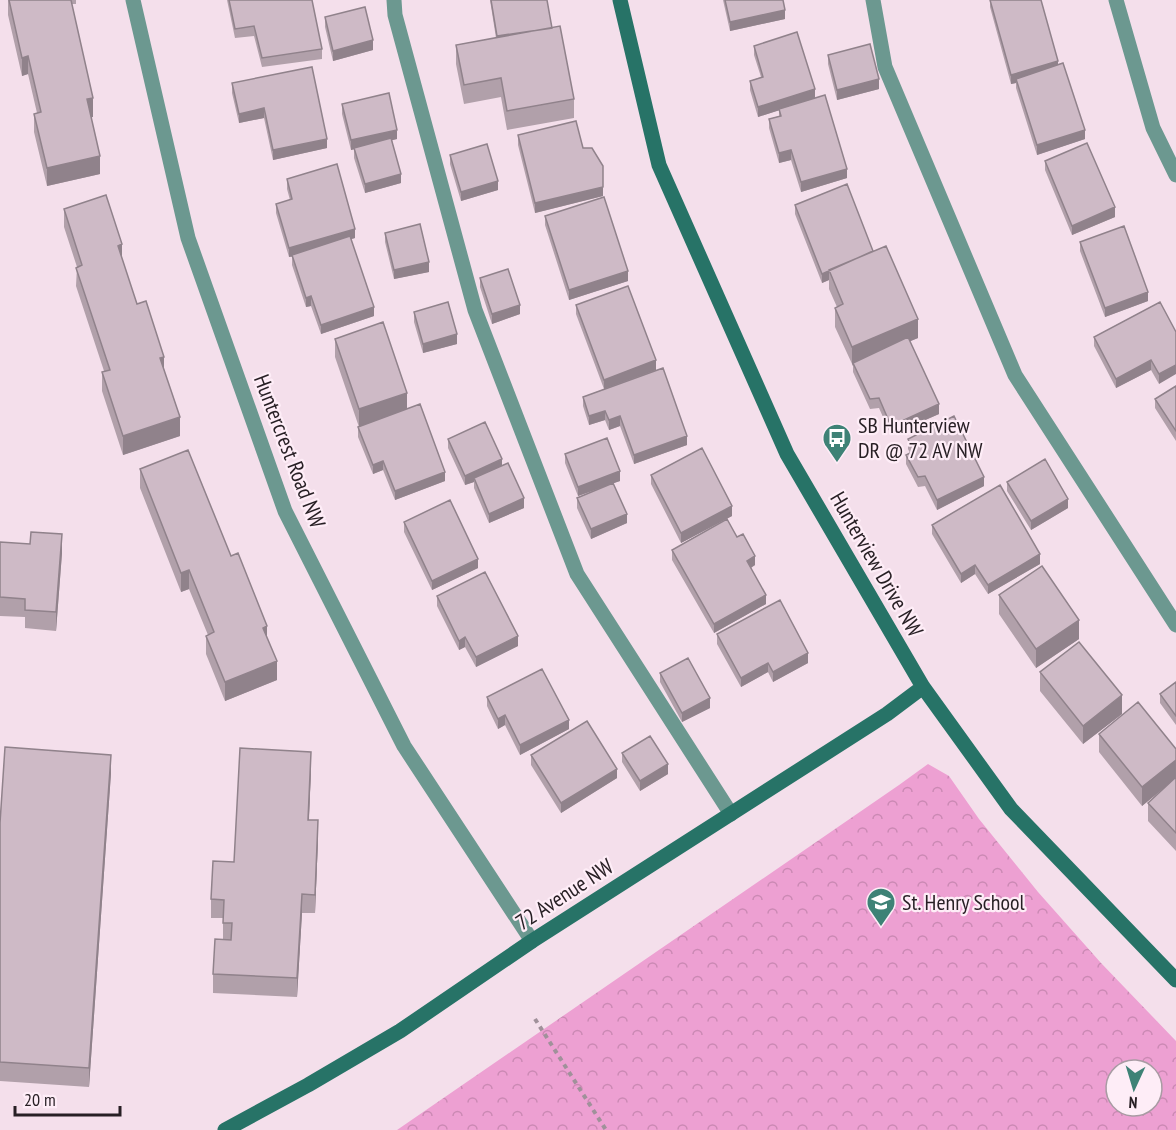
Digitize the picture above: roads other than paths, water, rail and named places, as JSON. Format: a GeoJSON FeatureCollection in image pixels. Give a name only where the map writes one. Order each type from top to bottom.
{"type":"FeatureCollection","features":[{"type":"Feature","properties":{"kind":"street","name":"Huntercrest Road NW"},"geometry":{"type":"LineString","coordinates":[[133,0],[188,238],[285,511],[404,746],[532,941]]}},
{"type":"Feature","properties":{"kind":"street"},"geometry":{"type":"LineString","coordinates":[[394,0],[395,15],[475,310],[577,574],[731,814]]}},
{"type":"Feature","properties":{"kind":"street","name":"Hunterview Drive NW"},"geometry":{"type":"LineString","coordinates":[[620,0],[659,165],[787,454],[923,687],[1011,809],[1176,980]]}},
{"type":"Feature","properties":{"kind":"street"},"geometry":{"type":"LineString","coordinates":[[873,0],[885,66],[1015,375],[1176,625]]}},
{"type":"Feature","properties":{"kind":"street"},"geometry":{"type":"LineString","coordinates":[[1116,0],[1153,128],[1176,175]]}},
{"type":"Feature","properties":{"kind":"street","name":"72 Avenue NW"},"geometry":{"type":"LineString","coordinates":[[225,1130],[400,1031],[532,941],[887,714],[923,687]]}},
{"type":"Feature","properties":{"kind":"place","name":"SB Hunterview DR @ 72 AV NW"},"geometry":{"type":"Point","coordinates":[837,464]}},
{"type":"Feature","properties":{"kind":"place","name":"St. Henry School"},"geometry":{"type":"Point","coordinates":[881,928]}}]}
